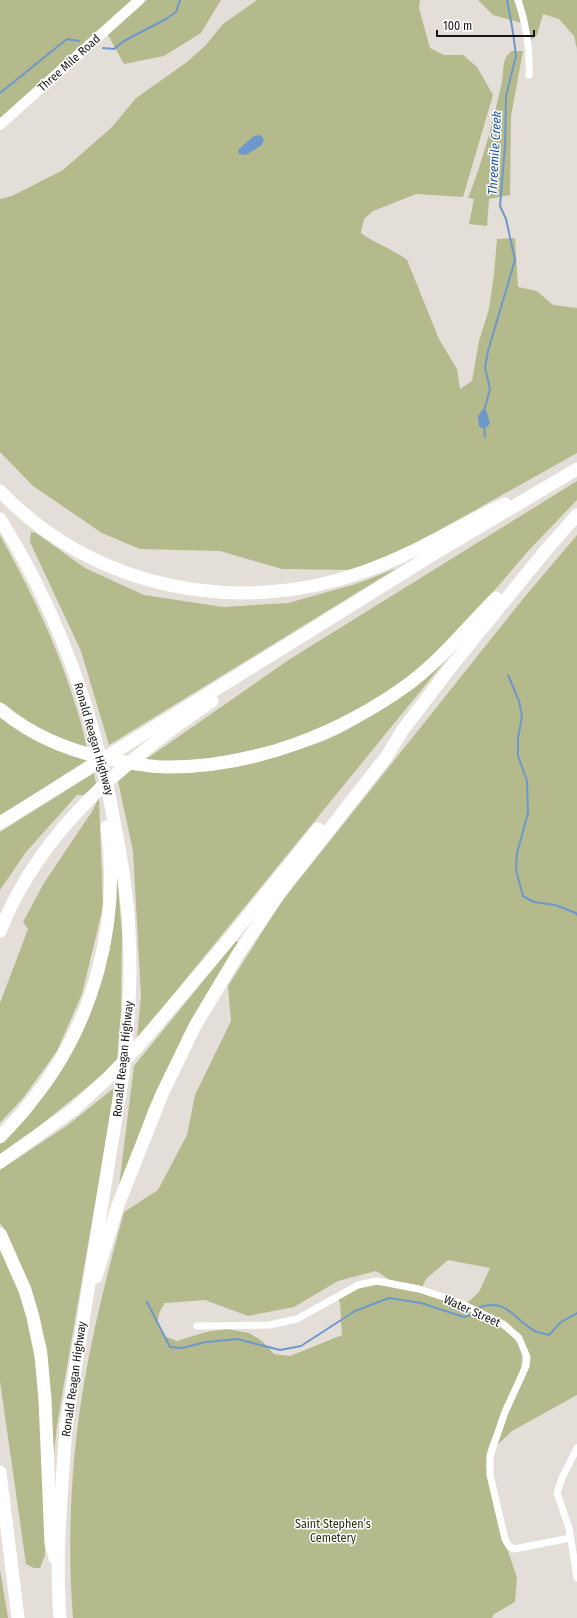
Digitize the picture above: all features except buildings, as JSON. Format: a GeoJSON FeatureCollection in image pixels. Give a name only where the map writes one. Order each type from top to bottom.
{"type":"FeatureCollection","features":[{"type":"Feature","properties":{"kind":"highway"},"geometry":{"type":"LineString","coordinates":[[0,823],[438,552],[577,469]]}},
{"type":"Feature","properties":{"kind":"highway"},"geometry":{"type":"LineString","coordinates":[[0,491],[46,531],[83,553],[116,569],[154,582],[195,590],[231,594],[298,590],[329,583],[365,572],[482,514],[518,498],[546,488]]}},
{"type":"Feature","properties":{"kind":"highway"},"geometry":{"type":"LineString","coordinates":[[0,709],[28,729],[49,740],[87,754],[136,764],[164,767],[223,763],[288,747],[348,722],[382,702],[424,672],[451,647],[490,604],[577,515]]}},
{"type":"Feature","properties":{"kind":"highway","name":"Ronald Reagan Highway"},"geometry":{"type":"LineString","coordinates":[[0,519],[41,592],[65,646],[85,701],[98,748],[97,769],[124,874],[130,933],[128,1027],[121,1094],[66,1426],[59,1573],[60,1618]]}},
{"type":"Feature","properties":{"kind":"highway"},"geometry":{"type":"LineString","coordinates":[[0,1162],[73,1110],[137,1048],[226,943],[383,750],[402,731],[496,611],[567,526]]}},
{"type":"Feature","properties":{"kind":"highway"},"geometry":{"type":"LineString","coordinates":[[0,931],[31,871],[56,836],[87,800],[159,739],[246,678],[271,656]]}},
{"type":"Feature","properties":{"kind":"highway"},"geometry":{"type":"LineString","coordinates":[[85,1309],[133,1164],[171,1073],[195,1026],[252,932],[281,891],[387,756],[402,731]]}},
{"type":"Feature","properties":{"kind":"highway"},"geometry":{"type":"LineString","coordinates":[[0,1137],[30,1103],[51,1074],[77,1028],[93,987],[104,945],[110,908],[110,865],[107,804]]}},
{"type":"Feature","properties":{"kind":"highway"},"geometry":{"type":"LineString","coordinates":[[0,1234],[27,1295],[41,1356],[45,1399],[51,1543],[59,1573]]}},
{"type":"Feature","properties":{"kind":"highway"},"geometry":{"type":"LineString","coordinates":[[0,1472],[18,1618]]}},
{"type":"Feature","properties":{"kind":"highway"},"geometry":{"type":"LineString","coordinates":[[0,1524],[10,1555]]}},
{"type":"Feature","properties":{"kind":"street","name":"Three Mile Road"},"geometry":{"type":"LineString","coordinates":[[0,125],[139,0]]}},
{"type":"Feature","properties":{"kind":"street"},"geometry":{"type":"LineString","coordinates":[[518,0],[524,19],[530,66],[529,75]]}},
{"type":"Feature","properties":{"kind":"street","name":"Water Street"},"geometry":{"type":"LineString","coordinates":[[197,1326],[269,1325],[297,1319],[358,1285],[377,1281],[419,1289],[458,1302],[503,1324],[519,1338],[527,1357],[526,1366],[505,1412],[490,1456],[490,1475],[505,1539],[509,1546],[514,1549],[570,1538]]}},
{"type":"Feature","properties":{"kind":"street"},"geometry":{"type":"LineString","coordinates":[[577,1448],[562,1478],[558,1493],[566,1518],[577,1578]]}},
{"type":"Feature","properties":{"kind":"green space"},"geometry":{"type":"Polygon","coordinates":[[[0,0],[132,0],[0,118],[0,0]]]}},
{"type":"Feature","properties":{"kind":"green space"},"geometry":{"type":"Polygon","coordinates":[[[147,0],[221,0],[201,33],[164,56],[124,64],[108,35],[147,0]]]}},
{"type":"Feature","properties":{"kind":"green space"},"geometry":{"type":"Polygon","coordinates":[[[257,0],[420,0],[419,8],[430,48],[444,55],[463,55],[477,67],[493,95],[463,197],[416,194],[373,211],[364,219],[361,233],[407,260],[439,339],[457,369],[460,389],[472,381],[479,341],[489,309],[497,239],[515,238],[518,287],[537,291],[553,305],[577,308],[577,453],[411,546],[353,570],[282,569],[220,551],[140,549],[102,533],[33,486],[0,452],[0,199],[12,196],[63,170],[112,127],[136,98],[187,62],[205,46],[223,24],[257,0]]]}},
{"type":"Feature","properties":{"kind":"green space"},"geometry":{"type":"Polygon","coordinates":[[[478,0],[514,0],[521,23],[493,15],[478,0]]]}},
{"type":"Feature","properties":{"kind":"green space"},"geometry":{"type":"Polygon","coordinates":[[[520,0],[577,0],[577,49],[574,36],[559,19],[543,14],[537,35],[529,41],[520,0]]]}},
{"type":"Feature","properties":{"kind":"green space"},"geometry":{"type":"Polygon","coordinates":[[[512,51],[523,51],[511,116],[510,195],[489,199],[487,226],[469,224],[474,199],[468,198],[483,155],[491,126],[502,82],[506,57],[512,51]]]}},
{"type":"Feature","properties":{"kind":"green space"},"geometry":{"type":"Polygon","coordinates":[[[577,481],[577,500],[530,549],[451,641],[404,682],[344,720],[291,742],[195,762],[142,762],[290,659],[577,481]]]}},
{"type":"Feature","properties":{"kind":"green space"},"geometry":{"type":"Polygon","coordinates":[[[31,532],[36,533],[85,568],[144,595],[223,607],[288,603],[356,584],[397,568],[109,745],[81,651],[30,542],[31,532]]]}},
{"type":"Feature","properties":{"kind":"green space"},"geometry":{"type":"Polygon","coordinates":[[[0,535],[31,593],[49,632],[65,673],[83,729],[87,750],[64,741],[30,724],[0,702],[0,535]]]}},
{"type":"Feature","properties":{"kind":"green space","name":"Saint Stephen’s Cemetery"},"geometry":{"type":"Polygon","coordinates":[[[577,535],[577,1395],[512,1431],[495,1447],[502,1426],[527,1372],[524,1342],[509,1324],[467,1303],[479,1292],[490,1268],[448,1260],[426,1279],[422,1288],[390,1280],[376,1271],[338,1281],[294,1307],[248,1316],[205,1300],[165,1303],[158,1320],[164,1336],[177,1341],[206,1332],[227,1329],[249,1333],[262,1341],[274,1354],[290,1356],[342,1335],[340,1303],[338,1298],[360,1286],[374,1284],[408,1289],[453,1303],[494,1323],[510,1334],[519,1345],[521,1351],[521,1369],[488,1448],[486,1466],[506,1546],[517,1577],[515,1602],[494,1614],[492,1618],[73,1618],[70,1532],[73,1474],[83,1389],[96,1322],[124,1212],[158,1190],[187,1135],[195,1095],[231,1021],[228,986],[282,901],[523,599],[577,535]]]}},
{"type":"Feature","properties":{"kind":"green space"},"geometry":{"type":"Polygon","coordinates":[[[449,656],[137,1039],[141,995],[133,851],[118,781],[131,770],[255,758],[303,748],[326,740],[358,724],[449,656]]]}},
{"type":"Feature","properties":{"kind":"green space"},"geometry":{"type":"Polygon","coordinates":[[[0,717],[87,760],[0,816],[0,717]]]}},
{"type":"Feature","properties":{"kind":"green space"},"geometry":{"type":"Polygon","coordinates":[[[94,773],[96,784],[84,795],[77,795],[26,852],[0,890],[0,832],[94,773]]]}},
{"type":"Feature","properties":{"kind":"green space"},"geometry":{"type":"Polygon","coordinates":[[[99,797],[103,907],[82,994],[57,1051],[23,1098],[0,1123],[0,1003],[28,929],[23,922],[44,883],[93,810],[99,797]]]}},
{"type":"Feature","properties":{"kind":"green space"},"geometry":{"type":"Polygon","coordinates":[[[117,876],[122,933],[121,1011],[117,1060],[112,1067],[21,1141],[0,1154],[0,1143],[40,1099],[58,1076],[88,1018],[96,997],[108,955],[113,927],[117,876]]]}},
{"type":"Feature","properties":{"kind":"green space"},"geometry":{"type":"Polygon","coordinates":[[[236,941],[240,943],[189,1028],[149,1107],[118,1194],[134,1066],[236,941]]]}},
{"type":"Feature","properties":{"kind":"green space"},"geometry":{"type":"Polygon","coordinates":[[[115,1087],[57,1425],[54,1455],[47,1348],[30,1287],[7,1233],[0,1223],[0,1170],[68,1125],[115,1087]]]}},
{"type":"Feature","properties":{"kind":"green space"},"geometry":{"type":"Polygon","coordinates":[[[0,1245],[14,1269],[34,1339],[42,1408],[45,1555],[40,1568],[34,1568],[26,1564],[0,1381],[0,1245]]]}},
{"type":"Feature","properties":{"kind":"green space"},"geometry":{"type":"Polygon","coordinates":[[[0,1569],[8,1618],[0,1618],[0,1569]]]}},
{"type":"Feature","properties":{"kind":"water"},"geometry":{"type":"Polygon","coordinates":[[[260,135],[264,139],[262,145],[246,155],[239,154],[238,150],[254,136],[260,135]]]}},
{"type":"Feature","properties":{"kind":"water"},"geometry":{"type":"Polygon","coordinates":[[[483,409],[486,410],[490,423],[487,427],[481,428],[479,426],[478,416],[483,409]]]}},
{"type":"Feature","properties":{"kind":"waterway"},"geometry":{"type":"LineString","coordinates":[[103,48],[114,49],[124,41],[166,19],[176,12],[180,0]]}},
{"type":"Feature","properties":{"kind":"waterway","name":"Threemile Creek"},"geometry":{"type":"LineString","coordinates":[[484,411],[490,389],[485,368],[488,351],[515,260],[506,219],[500,206],[505,146],[506,96],[516,56],[507,0]]}},
{"type":"Feature","properties":{"kind":"waterway"},"geometry":{"type":"LineString","coordinates":[[0,93],[67,39],[79,41]]}},
{"type":"Feature","properties":{"kind":"waterway","name":"Threemile Creek"},"geometry":{"type":"LineString","coordinates":[[484,426],[485,437]]}},
{"type":"Feature","properties":{"kind":"waterway","name":"Threemile Creek"},"geometry":{"type":"LineString","coordinates":[[508,675],[519,701],[522,717],[518,738],[518,756],[527,781],[528,813],[517,853],[516,870],[523,896],[534,902],[555,905],[576,913],[577,915]]}},
{"type":"Feature","properties":{"kind":"waterway","name":"Threemile Creek"},"geometry":{"type":"LineString","coordinates":[[147,1302],[170,1347],[182,1348],[206,1342],[237,1339],[280,1350],[301,1346],[355,1311],[389,1298],[421,1303],[464,1317],[473,1314]]}},
{"type":"Feature","properties":{"kind":"waterway","name":"Threemile Creek"},"geometry":{"type":"LineString","coordinates":[[480,1307],[490,1305],[505,1308],[537,1332],[549,1335],[561,1322],[577,1313]]}}]}
